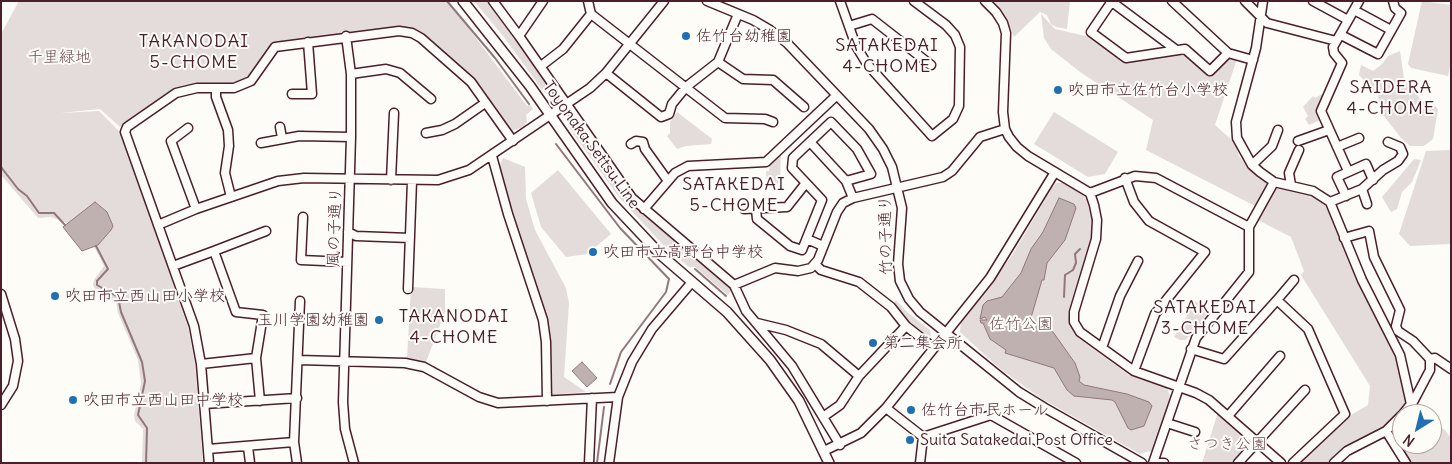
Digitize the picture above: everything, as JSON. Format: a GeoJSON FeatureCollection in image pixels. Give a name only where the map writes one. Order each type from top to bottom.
{"type":"FeatureCollection","features":[{"type":"Feature","properties":{"kind":"main road","name":"Toyonaka Settsu Line"},"geometry":{"type":"LineString","coordinates":[[463,1],[497,42],[612,203],[661,255],[737,321],[770,360],[798,401],[829,463]]}},
{"type":"Feature","properties":{"kind":"street"},"geometry":{"type":"LineString","coordinates":[[519,36],[543,1]]}},
{"type":"Feature","properties":{"kind":"street"},"geometry":{"type":"LineString","coordinates":[[588,1],[591,14],[725,118],[765,119],[773,122]]}},
{"type":"Feature","properties":{"kind":"street"},"geometry":{"type":"LineString","coordinates":[[551,116],[606,73],[664,1]]}},
{"type":"Feature","properties":{"kind":"street","name":"竹の子通り"},"geometry":{"type":"LineString","coordinates":[[707,1],[770,30],[787,43],[869,130],[883,149],[899,188],[902,208],[898,264],[900,281],[909,299],[946,333],[1020,392],[1142,463]]}},
{"type":"Feature","properties":{"kind":"street"},"geometry":{"type":"LineString","coordinates":[[840,1],[856,46],[867,64],[932,136],[952,119],[959,106],[960,47],[954,34],[946,25],[914,1]]}},
{"type":"Feature","properties":{"kind":"street"},"geometry":{"type":"LineString","coordinates":[[985,1],[1004,23],[1006,34],[1003,112],[1005,129],[1016,147],[1090,193],[1097,220],[1096,239],[1074,312],[1074,322],[1080,332],[1134,371],[1196,393],[1228,416],[1281,463]]}},
{"type":"Feature","properties":{"kind":"street"},"geometry":{"type":"LineString","coordinates":[[1175,49],[1112,1],[1091,32],[1126,58],[1185,48],[1210,71],[1228,53]]}},
{"type":"Feature","properties":{"kind":"street"},"geometry":{"type":"LineString","coordinates":[[1172,1],[1228,53],[1253,60]]}},
{"type":"Feature","properties":{"kind":"street"},"geometry":{"type":"LineString","coordinates":[[1245,1],[1267,23],[1339,38],[1378,54],[1400,13],[1395,8],[1393,1]]}},
{"type":"Feature","properties":{"kind":"street"},"geometry":{"type":"LineString","coordinates":[[1263,1],[1262,17],[1253,60],[1235,130],[1242,148],[1252,165],[1274,182],[1314,191],[1330,202],[1344,238],[1400,355],[1412,404]]}},
{"type":"Feature","properties":{"kind":"street"},"geometry":{"type":"LineString","coordinates":[[1313,1],[1348,20]]}},
{"type":"Feature","properties":{"kind":"street"},"geometry":{"type":"LineString","coordinates":[[1348,171],[1321,111],[1342,63],[1334,53],[1333,47],[1359,1]]}},
{"type":"Feature","properties":{"kind":"street"},"geometry":{"type":"LineString","coordinates":[[495,2],[632,198],[734,285],[746,310],[792,366],[840,445]]}},
{"type":"Feature","properties":{"kind":"street"},"geometry":{"type":"LineString","coordinates":[[1354,10],[1391,30]]}},
{"type":"Feature","properties":{"kind":"street"},"geometry":{"type":"LineString","coordinates":[[541,66],[563,49],[591,14]]}},
{"type":"Feature","properties":{"kind":"street"},"geometry":{"type":"LineString","coordinates":[[606,73],[661,117],[668,114],[672,104],[686,87],[718,62],[738,14]]}},
{"type":"Feature","properties":{"kind":"street"},"geometry":{"type":"LineString","coordinates":[[849,26],[872,19],[931,65]]}},
{"type":"Feature","properties":{"kind":"street"},"geometry":{"type":"LineString","coordinates":[[209,463],[201,364],[194,326],[125,132],[127,127],[176,93],[198,88],[234,88],[251,80],[275,47],[346,36],[399,31],[412,33],[470,82],[513,141]]}},
{"type":"Feature","properties":{"kind":"street"},"geometry":{"type":"LineString","coordinates":[[158,225],[196,209],[278,181],[304,178],[350,179],[351,74],[346,36]]}},
{"type":"Feature","properties":{"kind":"street"},"geometry":{"type":"LineString","coordinates":[[292,94],[312,94],[308,42]]}},
{"type":"Feature","properties":{"kind":"street"},"geometry":{"type":"LineString","coordinates":[[718,62],[743,79],[768,76],[782,86],[804,107]]}},
{"type":"Feature","properties":{"kind":"street"},"geometry":{"type":"LineString","coordinates":[[351,74],[386,69],[400,73],[431,99]]}},
{"type":"Feature","properties":{"kind":"street"},"geometry":{"type":"LineString","coordinates":[[216,89],[216,97],[228,130],[229,146],[225,173],[231,197]]}},
{"type":"Feature","properties":{"kind":"street"},"geometry":{"type":"LineString","coordinates":[[644,209],[675,173],[688,166],[765,164],[836,96]]}},
{"type":"Feature","properties":{"kind":"street"},"geometry":{"type":"LineString","coordinates":[[426,133],[442,130],[456,124],[485,103]]}},
{"type":"Feature","properties":{"kind":"street"},"geometry":{"type":"LineString","coordinates":[[391,180],[394,113]]}},
{"type":"Feature","properties":{"kind":"street","name":"風の子通り"},"geometry":{"type":"LineString","coordinates":[[354,463],[345,430],[350,179],[412,181],[451,177],[469,170],[492,156],[551,116]]}},
{"type":"Feature","properties":{"kind":"street"},"geometry":{"type":"LineString","coordinates":[[756,209],[757,219],[790,246],[802,250],[822,200],[792,168],[793,158],[830,122],[857,149],[871,174],[846,181]]}},
{"type":"Feature","properties":{"kind":"street"},"geometry":{"type":"LineString","coordinates":[[280,127],[282,138]]}},
{"type":"Feature","properties":{"kind":"street"},"geometry":{"type":"LineString","coordinates":[[188,128],[171,141],[196,209]]}},
{"type":"Feature","properties":{"kind":"street"},"geometry":{"type":"LineString","coordinates":[[734,285],[775,268],[805,271],[815,264],[837,212],[843,203],[853,198],[943,177],[952,171],[980,137],[1005,129]]}},
{"type":"Feature","properties":{"kind":"street"},"geometry":{"type":"LineString","coordinates":[[1252,165],[1272,146],[1278,130]]}},
{"type":"Feature","properties":{"kind":"street"},"geometry":{"type":"LineString","coordinates":[[1298,141],[1329,130]]}},
{"type":"Feature","properties":{"kind":"street"},"geometry":{"type":"LineString","coordinates":[[261,143],[282,138],[351,137]]}},
{"type":"Feature","properties":{"kind":"street"},"geometry":{"type":"LineString","coordinates":[[1337,147],[1359,138]]}},
{"type":"Feature","properties":{"kind":"street"},"geometry":{"type":"LineString","coordinates":[[631,144],[636,141],[643,142],[645,149],[668,181]]}},
{"type":"Feature","properties":{"kind":"street"},"geometry":{"type":"LineString","coordinates":[[810,142],[846,181],[853,198]]}},
{"type":"Feature","properties":{"kind":"street"},"geometry":{"type":"LineString","coordinates":[[1330,202],[1362,189],[1383,170],[1398,161],[1403,154],[1400,146],[1388,142]]}},
{"type":"Feature","properties":{"kind":"street"},"geometry":{"type":"LineString","coordinates":[[1291,185],[1289,173],[1296,153]]}},
{"type":"Feature","properties":{"kind":"street"},"geometry":{"type":"LineString","coordinates":[[492,156],[508,214],[543,320],[546,342],[547,401]]}},
{"type":"Feature","properties":{"kind":"street"},"geometry":{"type":"LineString","coordinates":[[1346,196],[1337,177],[1364,160],[1373,180]]}},
{"type":"Feature","properties":{"kind":"street"},"geometry":{"type":"LineString","coordinates":[[824,451],[840,445],[861,433],[886,408],[1006,254],[1055,172]]}},
{"type":"Feature","properties":{"kind":"street"},"geometry":{"type":"LineString","coordinates":[[1090,193],[1125,178],[1144,175],[1156,178],[1249,227]]}},
{"type":"Feature","properties":{"kind":"street"},"geometry":{"type":"LineString","coordinates":[[1125,178],[1134,202],[1149,221],[1205,252],[1155,314],[1134,371]]}},
{"type":"Feature","properties":{"kind":"street"},"geometry":{"type":"LineString","coordinates":[[408,289],[412,181]]}},
{"type":"Feature","properties":{"kind":"street"},"geometry":{"type":"LineString","coordinates":[[1153,463],[1192,349],[1201,330],[1249,272],[1249,227],[1274,182]]}},
{"type":"Feature","properties":{"kind":"street"},"geometry":{"type":"LineString","coordinates":[[744,209],[787,207],[806,183]]}},
{"type":"Feature","properties":{"kind":"street"},"geometry":{"type":"LineString","coordinates":[[1362,189],[1367,204]]}},
{"type":"Feature","properties":{"kind":"street"},"geometry":{"type":"LineString","coordinates":[[302,218],[301,260],[347,262]]}},
{"type":"Feature","properties":{"kind":"street"},"geometry":{"type":"LineString","coordinates":[[173,266],[266,231]]}},
{"type":"Feature","properties":{"kind":"street"},"geometry":{"type":"LineString","coordinates":[[348,232],[356,236],[410,238]]}},
{"type":"Feature","properties":{"kind":"street"},"geometry":{"type":"LineString","coordinates":[[1344,238],[1370,232],[1374,258],[1400,310],[1396,326],[1398,331],[1413,340],[1430,359],[1430,370],[1419,387],[1412,404]]}},
{"type":"Feature","properties":{"kind":"street"},"geometry":{"type":"LineString","coordinates":[[807,239],[823,246]]}},
{"type":"Feature","properties":{"kind":"street"},"geometry":{"type":"LineString","coordinates":[[214,251],[236,312],[263,315],[256,358],[260,401]]}},
{"type":"Feature","properties":{"kind":"street"},"geometry":{"type":"LineString","coordinates":[[1102,348],[1120,296],[1138,261]]}},
{"type":"Feature","properties":{"kind":"street"},"geometry":{"type":"LineString","coordinates":[[815,264],[821,270],[859,282],[891,307],[906,326],[934,348]]}},
{"type":"Feature","properties":{"kind":"street"},"geometry":{"type":"LineString","coordinates":[[1192,349],[1224,359],[1294,280]]}},
{"type":"Feature","properties":{"kind":"street"},"geometry":{"type":"LineString","coordinates":[[608,463],[618,397],[632,362],[652,330],[692,282]]}},
{"type":"Feature","properties":{"kind":"street"},"geometry":{"type":"LineString","coordinates":[[1,294],[15,339],[18,360],[13,386],[1,405]]}},
{"type":"Feature","properties":{"kind":"street"},"geometry":{"type":"LineString","coordinates":[[1277,300],[1308,329],[1345,414],[1293,463]]}},
{"type":"Feature","properties":{"kind":"street"},"geometry":{"type":"LineString","coordinates":[[297,463],[294,442],[299,360],[300,301]]}},
{"type":"Feature","properties":{"kind":"street"},"geometry":{"type":"LineString","coordinates":[[756,322],[786,330],[821,344],[859,376]]}},
{"type":"Feature","properties":{"kind":"street"},"geometry":{"type":"LineString","coordinates":[[823,417],[840,405],[859,376],[906,326]]}},
{"type":"Feature","properties":{"kind":"street"},"geometry":{"type":"LineString","coordinates":[[1228,416],[1280,356]]}},
{"type":"Feature","properties":{"kind":"street"},"geometry":{"type":"LineString","coordinates":[[201,364],[256,358]]}},
{"type":"Feature","properties":{"kind":"street"},"geometry":{"type":"LineString","coordinates":[[1430,359],[1435,358],[1451,369]]}},
{"type":"Feature","properties":{"kind":"street"},"geometry":{"type":"LineString","coordinates":[[299,360],[406,363],[424,367],[479,397],[498,403],[618,397]]}},
{"type":"Feature","properties":{"kind":"street"},"geometry":{"type":"LineString","coordinates":[[1238,463],[1305,390]]}},
{"type":"Feature","properties":{"kind":"street"},"geometry":{"type":"LineString","coordinates":[[204,404],[296,398]]}},
{"type":"Feature","properties":{"kind":"street"},"geometry":{"type":"LineString","coordinates":[[589,463],[592,398]]}},
{"type":"Feature","properties":{"kind":"street"},"geometry":{"type":"LineString","coordinates":[[886,408],[923,437]]}},
{"type":"Feature","properties":{"kind":"street"},"geometry":{"type":"LineString","coordinates":[[923,437],[991,416],[1076,463]]}},
{"type":"Feature","properties":{"kind":"street"},"geometry":{"type":"LineString","coordinates":[[1167,423],[1195,432]]}},
{"type":"Feature","properties":{"kind":"street"},"geometry":{"type":"LineString","coordinates":[[1334,463],[1347,451],[1386,431],[1392,425]]}},
{"type":"Feature","properties":{"kind":"street"},"geometry":{"type":"LineString","coordinates":[[1386,431],[1406,463]]}},
{"type":"Feature","properties":{"kind":"street"},"geometry":{"type":"LineString","coordinates":[[920,463],[923,437]]}},
{"type":"Feature","properties":{"kind":"street"},"geometry":{"type":"LineString","coordinates":[[208,449],[294,442]]}},
{"type":"Feature","properties":{"kind":"street"},"geometry":{"type":"LineString","coordinates":[[248,447],[250,463]]}},
{"type":"Feature","properties":{"kind":"green space","name":"千里緑地"},"geometry":{"type":"Polygon","coordinates":[[[19,1],[448,1],[527,106],[530,104],[533,109],[526,115],[527,122],[523,127],[512,131],[507,128],[430,43],[398,28],[272,44],[249,78],[233,85],[175,89],[120,127],[100,109],[60,113],[99,111],[121,133],[188,327],[195,364],[203,463],[142,463],[143,429],[135,421],[134,415],[141,384],[138,360],[118,313],[116,302],[96,291],[93,285],[94,280],[104,266],[96,250],[72,225],[51,217],[38,218],[1,175],[1,34],[19,1]]]}},
{"type":"Feature","properties":{"kind":"green space"},"geometry":{"type":"Polygon","coordinates":[[[474,1],[488,1],[493,5],[555,94],[551,97],[543,91],[504,37],[474,1]]]}},
{"type":"Feature","properties":{"kind":"green space"},"geometry":{"type":"Polygon","coordinates":[[[994,1],[1070,1],[1067,29],[1051,24],[1047,15],[1040,12],[1014,37],[1008,22],[994,1]]]}},
{"type":"Feature","properties":{"kind":"green space"},"geometry":{"type":"Polygon","coordinates":[[[1422,1],[1451,5],[1451,62],[1448,76],[1411,68],[1408,64],[1422,1]]]}},
{"type":"Feature","properties":{"kind":"green space"},"geometry":{"type":"Polygon","coordinates":[[[1041,14],[1055,29],[1086,36],[1090,35],[1126,61],[1184,51],[1211,75],[1230,56],[1237,59],[1215,125],[1235,143],[1239,156],[1247,166],[1266,182],[1267,186],[1255,206],[1146,150],[1153,120],[1080,72],[1051,49],[1044,38],[1041,14]]]}},
{"type":"Feature","properties":{"kind":"green space"},"geometry":{"type":"Polygon","coordinates":[[[1400,51],[1404,79],[1422,101],[1430,101],[1438,109],[1433,139],[1424,146],[1410,146],[1401,138],[1380,111],[1378,95],[1359,75],[1361,65],[1373,71],[1388,56],[1400,51]]]}},
{"type":"Feature","properties":{"kind":"green space"},"geometry":{"type":"Polygon","coordinates":[[[1322,94],[1325,97],[1323,119],[1309,125],[1305,119],[1308,116],[1303,107],[1313,96],[1315,98],[1322,94]]]}},
{"type":"Feature","properties":{"kind":"green space"},"geometry":{"type":"Polygon","coordinates":[[[677,112],[712,139],[711,144],[686,146],[677,149],[667,136],[670,133],[670,122],[677,112]]]}},
{"type":"Feature","properties":{"kind":"green space"},"geometry":{"type":"Polygon","coordinates":[[[1054,112],[1118,152],[1105,174],[1088,177],[1034,144],[1054,112]]]}},
{"type":"Feature","properties":{"kind":"green space"},"geometry":{"type":"Polygon","coordinates":[[[573,119],[592,146],[592,152],[604,168],[728,285],[732,290],[728,295],[695,267],[689,267],[666,248],[619,197],[570,129],[568,123],[573,119]]]}},
{"type":"Feature","properties":{"kind":"green space"},"geometry":{"type":"Polygon","coordinates":[[[781,149],[780,182],[776,185],[767,186],[766,171],[769,171],[770,164],[781,149]]]}},
{"type":"Feature","properties":{"kind":"green space"},"geometry":{"type":"Polygon","coordinates":[[[1451,150],[1451,244],[1410,246],[1399,234],[1426,151],[1451,150]]]}},
{"type":"Feature","properties":{"kind":"green space"},"geometry":{"type":"Polygon","coordinates":[[[503,158],[525,167],[526,199],[535,230],[566,288],[569,303],[564,377],[586,392],[551,395],[549,341],[545,318],[499,167],[503,158]]]}},
{"type":"Feature","properties":{"kind":"green space"},"geometry":{"type":"Polygon","coordinates":[[[1414,159],[1421,160],[1412,182],[1402,192],[1397,209],[1391,212],[1382,197],[1414,159]]]}},
{"type":"Feature","properties":{"kind":"green space"},"geometry":{"type":"Polygon","coordinates":[[[558,170],[611,234],[587,254],[566,257],[541,227],[531,193],[558,170]]]}},
{"type":"Feature","properties":{"kind":"green space","name":"佐竹公園"},"geometry":{"type":"Polygon","coordinates":[[[1056,183],[1063,183],[1087,200],[1092,222],[1091,238],[1068,312],[1070,325],[1078,338],[1129,375],[1167,388],[1170,396],[1154,450],[1140,454],[1042,399],[999,368],[960,332],[961,322],[1011,257],[1056,183]]]}},
{"type":"Feature","properties":{"kind":"green space"},"geometry":{"type":"Polygon","coordinates":[[[1278,187],[1305,192],[1315,196],[1323,202],[1331,214],[1351,268],[1353,267],[1396,355],[1407,389],[1406,404],[1392,404],[1392,420],[1384,428],[1331,463],[1298,463],[1351,415],[1368,405],[1370,386],[1301,275],[1304,271],[1291,237],[1258,220],[1273,190],[1275,191],[1278,187]]]}},
{"type":"Feature","properties":{"kind":"green space"},"geometry":{"type":"Polygon","coordinates":[[[411,287],[445,289],[445,312],[426,362],[407,358],[411,287]]]}},
{"type":"Feature","properties":{"kind":"green space"},"geometry":{"type":"Polygon","coordinates":[[[896,300],[908,313],[930,330],[931,335],[928,340],[909,326],[892,305],[896,300]]]}},
{"type":"Feature","properties":{"kind":"green space"},"geometry":{"type":"Polygon","coordinates":[[[1196,301],[1208,313],[1186,340],[1174,337],[1196,301]]]}},
{"type":"Feature","properties":{"kind":"green space","name":"さつき公園"},"geometry":{"type":"Polygon","coordinates":[[[1218,412],[1251,441],[1235,463],[1202,463],[1218,412]]]}},
{"type":"Feature","properties":{"kind":"green space"},"geometry":{"type":"Polygon","coordinates":[[[1442,428],[1451,438],[1451,463],[1409,463],[1403,454],[1442,454],[1442,428]]]}},
{"type":"Feature","properties":{"kind":"shaded area"},"geometry":{"type":"Polygon","coordinates":[[[1059,198],[1074,204],[1076,208],[1065,240],[1047,263],[1044,280],[1042,280],[1030,321],[1053,332],[1075,363],[1080,377],[1079,381],[1084,385],[1127,394],[1149,402],[1152,406],[1144,426],[1131,430],[1112,400],[1074,396],[1067,390],[1054,368],[1005,353],[1006,350],[990,339],[983,323],[981,323],[980,320],[987,320],[985,317],[980,319],[983,305],[987,301],[1002,297],[1021,273],[1031,249],[1043,232],[1059,198]]]}},
{"type":"Feature","properties":{"kind":"shaded area"},"geometry":{"type":"Polygon","coordinates":[[[95,202],[107,212],[113,226],[98,245],[82,251],[63,227],[95,202]]]}},
{"type":"Feature","properties":{"kind":"shaded area"},"geometry":{"type":"Polygon","coordinates":[[[582,362],[597,378],[587,387],[572,371],[582,362]]]}},
{"type":"Feature","properties":{"kind":"waterway"},"geometry":{"type":"LineString","coordinates":[[447,1],[495,58],[529,104]]}},
{"type":"Feature","properties":{"kind":"waterway"},"geometry":{"type":"LineString","coordinates":[[556,144],[620,228],[669,279],[666,292],[621,352],[610,384]]}},
{"type":"Feature","properties":{"kind":"waterway"},"geometry":{"type":"LineString","coordinates":[[1,167],[18,189],[27,196],[39,213],[54,213],[65,225]]}},
{"type":"Feature","properties":{"kind":"waterway"},"geometry":{"type":"LineString","coordinates":[[96,246],[108,269],[97,281],[97,285],[118,297],[121,312],[142,362],[145,381],[138,415],[147,428],[146,463]]}},
{"type":"Feature","properties":{"kind":"waterway"},"geometry":{"type":"LineString","coordinates":[[1064,297],[1065,275],[1073,270],[1076,263],[1075,254],[1080,249]]}},
{"type":"Feature","properties":{"kind":"waterway"},"geometry":{"type":"LineString","coordinates":[[695,269],[726,296]]}},
{"type":"Feature","properties":{"kind":"waterway"},"geometry":{"type":"LineString","coordinates":[[597,463],[604,407]]}},
{"type":"Feature","properties":{"kind":"place","name":"佐竹台幼稚園"},"geometry":{"type":"Point","coordinates":[686,36]}},
{"type":"Feature","properties":{"kind":"place","name":"吹田市立佐竹台小学校"},"geometry":{"type":"Point","coordinates":[1058,90]}},
{"type":"Feature","properties":{"kind":"place","name":"吹田市立高野台中学校"},"geometry":{"type":"Point","coordinates":[593,252]}},
{"type":"Feature","properties":{"kind":"place","name":"吹田市立西山田小学校"},"geometry":{"type":"Point","coordinates":[55,296]}},
{"type":"Feature","properties":{"kind":"place","name":"玉川学園幼稚園"},"geometry":{"type":"Point","coordinates":[379,320]}},
{"type":"Feature","properties":{"kind":"place","name":"第二集会所"},"geometry":{"type":"Point","coordinates":[873,343]}},
{"type":"Feature","properties":{"kind":"place","name":"吹田市立西山田中学校"},"geometry":{"type":"Point","coordinates":[73,400]}},
{"type":"Feature","properties":{"kind":"place","name":"佐竹台市民ホール"},"geometry":{"type":"Point","coordinates":[911,410]}},
{"type":"Feature","properties":{"kind":"place","name":"Suita Satakedai Post Office"},"geometry":{"type":"Point","coordinates":[910,440]}},
{"type":"Feature","properties":{"kind":"district","name":"TAKANODAI 5-CHOME"},"geometry":{"type":"Point","coordinates":[194,52]}},
{"type":"Feature","properties":{"kind":"district","name":"SATAKEDAI 4-CHOME"},"geometry":{"type":"Point","coordinates":[887,56]}},
{"type":"Feature","properties":{"kind":"district","name":"SAIDERA 4-CHOME"},"geometry":{"type":"Point","coordinates":[1391,98]}},
{"type":"Feature","properties":{"kind":"district","name":"SATAKEDAI 5-CHOME"},"geometry":{"type":"Point","coordinates":[734,195]}},
{"type":"Feature","properties":{"kind":"district","name":"SATAKEDAI 3-CHOME"},"geometry":{"type":"Point","coordinates":[1205,318]}},
{"type":"Feature","properties":{"kind":"district","name":"TAKANODAI 4-CHOME"},"geometry":{"type":"Point","coordinates":[454,327]}}]}
